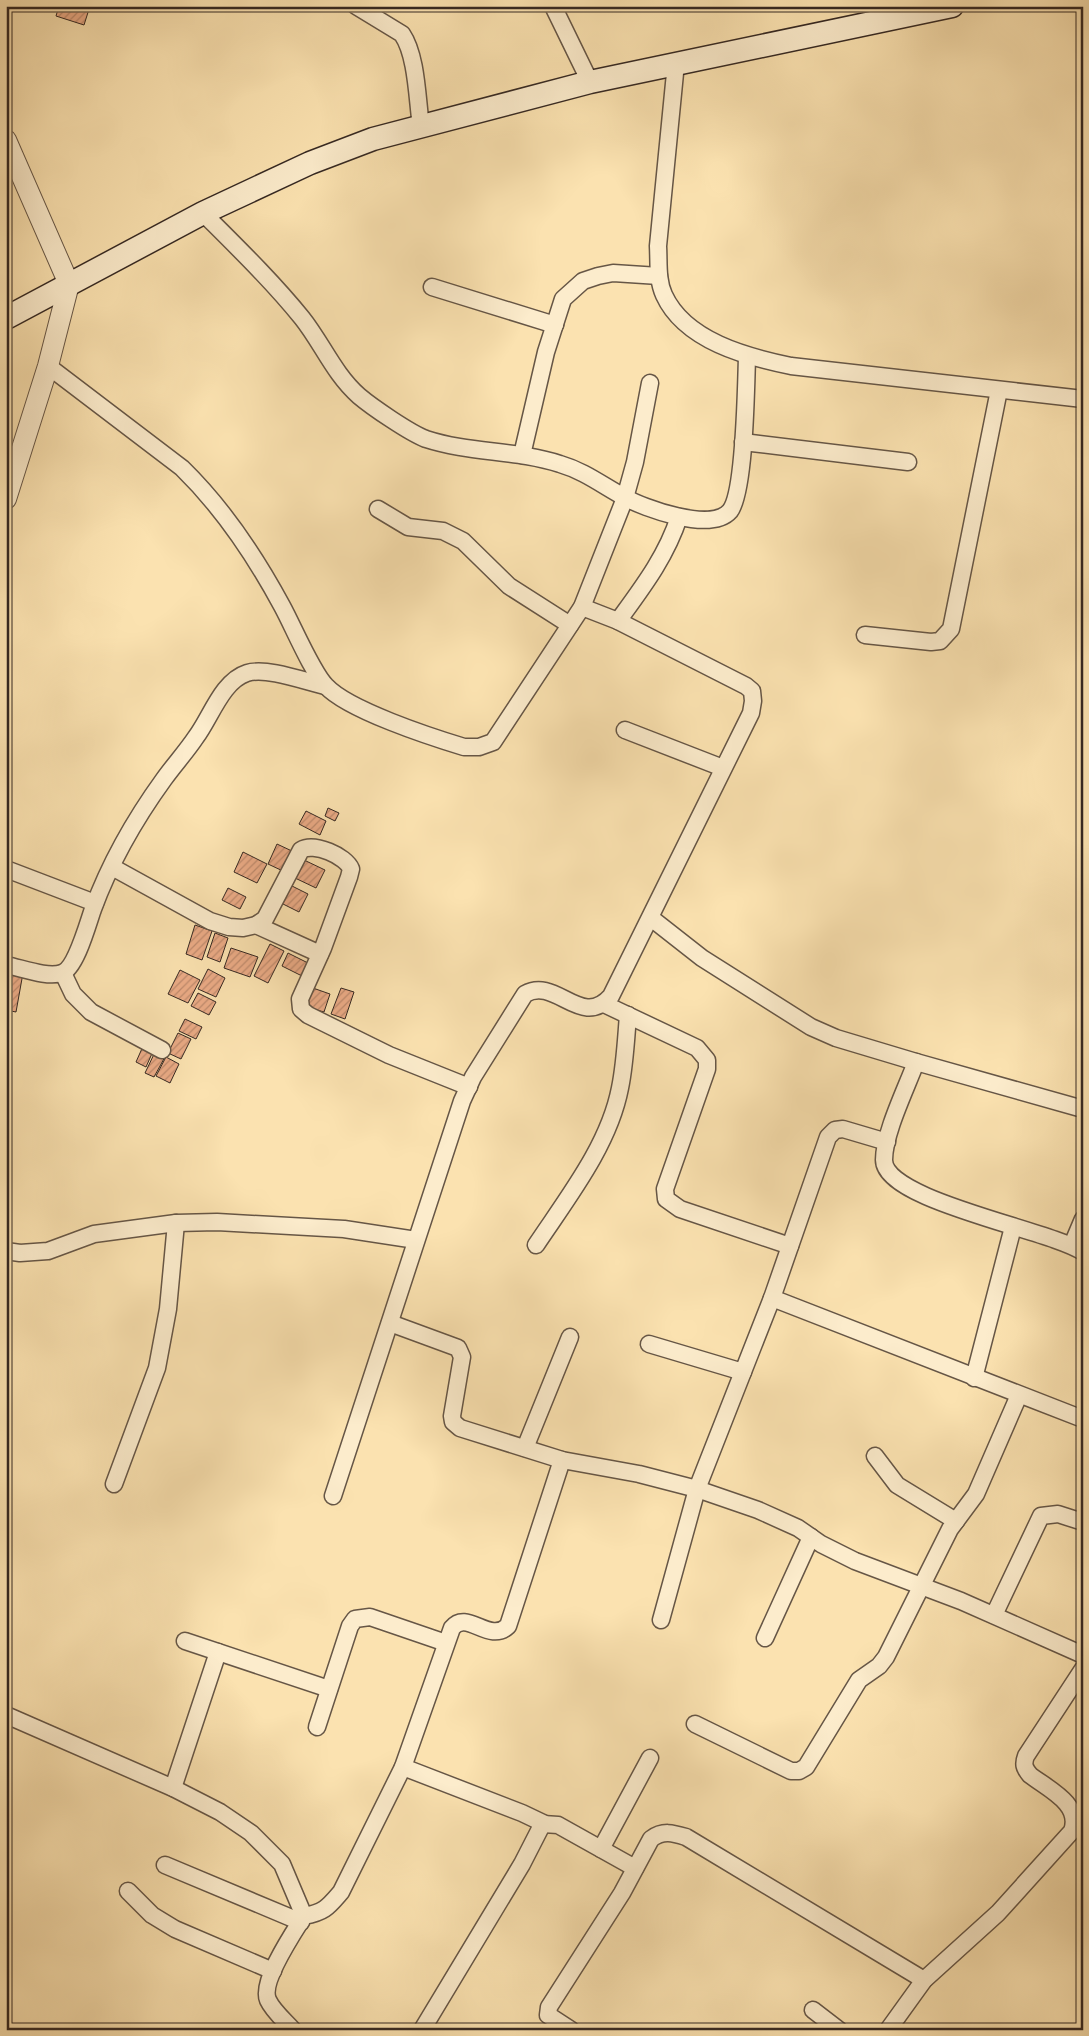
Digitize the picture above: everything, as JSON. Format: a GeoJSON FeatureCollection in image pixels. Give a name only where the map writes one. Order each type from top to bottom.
{"type":"FeatureCollection","features":[{"type":"Feature","properties":{"kind":"main road"},"geometry":{"type":"LineString","coordinates":[[6,318],[203,213],[339,150],[421,126],[590,82],[952,6]]}},
{"type":"Feature","properties":{"kind":"street"},"geometry":{"type":"LineString","coordinates":[[356,6],[402,34],[405,39],[411,55],[421,126]]}},
{"type":"Feature","properties":{"kind":"street"},"geometry":{"type":"LineString","coordinates":[[554,6],[590,82]]}},
{"type":"Feature","properties":{"kind":"street"},"geometry":{"type":"LineString","coordinates":[[676,63],[658,246],[659,276],[664,294],[682,321],[711,340],[747,357],[824,371],[1083,399]]}},
{"type":"Feature","properties":{"kind":"street"},"geometry":{"type":"LineString","coordinates":[[6,140],[68,284],[48,366],[6,499]]}},
{"type":"Feature","properties":{"kind":"street"},"geometry":{"type":"LineString","coordinates":[[203,213],[277,288],[304,320],[341,377],[358,396],[425,438],[462,447],[522,455],[576,469],[625,498],[679,517],[715,519],[724,516],[735,502],[743,442],[747,357]]}},
{"type":"Feature","properties":{"kind":"street"},"geometry":{"type":"LineString","coordinates":[[522,455],[537,386],[563,299],[582,282],[598,276],[613,273],[659,276]]}},
{"type":"Feature","properties":{"kind":"street"},"geometry":{"type":"LineString","coordinates":[[432,286],[555,325]]}},
{"type":"Feature","properties":{"kind":"street"},"geometry":{"type":"LineString","coordinates":[[48,366],[182,468],[202,487],[242,539],[262,570],[325,686],[359,708],[464,747],[479,747],[493,742],[582,607],[625,498],[650,383]]}},
{"type":"Feature","properties":{"kind":"street"},"geometry":{"type":"LineString","coordinates":[[865,635],[931,642],[940,641],[951,629],[999,390]]}},
{"type":"Feature","properties":{"kind":"street"},"geometry":{"type":"LineString","coordinates":[[743,442],[908,462]]}},
{"type":"Feature","properties":{"kind":"street"},"geometry":{"type":"LineString","coordinates":[[378,509],[408,527],[443,531],[463,541],[509,586],[570,625]]}},
{"type":"Feature","properties":{"kind":"street"},"geometry":{"type":"LineString","coordinates":[[618,621],[656,566],[672,538],[679,517]]}},
{"type":"Feature","properties":{"kind":"street"},"geometry":{"type":"LineString","coordinates":[[333,1496],[468,1087],[525,994],[537,990],[544,991],[586,1008],[596,1008],[604,1004],[611,996],[751,713],[752,691],[727,676],[618,621],[582,607]]}},
{"type":"Feature","properties":{"kind":"street"},"geometry":{"type":"LineString","coordinates":[[6,965],[45,973],[63,973],[73,963],[96,903],[127,836],[164,780],[197,737],[230,684],[241,675],[250,672],[263,672],[325,686]]}},
{"type":"Feature","properties":{"kind":"street"},"geometry":{"type":"LineString","coordinates":[[625,730],[723,768]]}},
{"type":"Feature","properties":{"kind":"street"},"geometry":{"type":"LineString","coordinates":[[112,867],[210,921],[229,927],[243,928],[256,925],[265,919],[301,850],[310,847],[346,861],[351,869],[320,954],[300,999],[300,1005],[304,1012],[389,1055],[468,1087]]}},
{"type":"Feature","properties":{"kind":"street"},"geometry":{"type":"LineString","coordinates":[[6,869],[96,903]]}},
{"type":"Feature","properties":{"kind":"street"},"geometry":{"type":"LineString","coordinates":[[651,918],[702,958],[811,1027],[836,1038],[1083,1109]]}},
{"type":"Feature","properties":{"kind":"street"},"geometry":{"type":"LineString","coordinates":[[256,925],[320,954]]}},
{"type":"Feature","properties":{"kind":"street"},"geometry":{"type":"LineString","coordinates":[[63,973],[74,994],[91,1012],[162,1050]]}},
{"type":"Feature","properties":{"kind":"street"},"geometry":{"type":"LineString","coordinates":[[604,1004],[697,1048],[707,1060],[707,1070],[665,1189],[666,1199],[680,1208],[790,1246]]}},
{"type":"Feature","properties":{"kind":"street"},"geometry":{"type":"LineString","coordinates":[[536,1245],[579,1180],[599,1145],[612,1114],[620,1089],[628,1015]]}},
{"type":"Feature","properties":{"kind":"street"},"geometry":{"type":"LineString","coordinates":[[916,1062],[887,1142],[884,1161],[887,1171],[898,1182],[930,1198],[1077,1248],[1083,1219]]}},
{"type":"Feature","properties":{"kind":"street"},"geometry":{"type":"LineString","coordinates":[[661,1620],[697,1489],[772,1298],[831,1132],[843,1129],[887,1142]]}},
{"type":"Feature","properties":{"kind":"street"},"geometry":{"type":"LineString","coordinates":[[6,1251],[20,1253],[48,1251],[94,1234],[176,1223],[218,1222],[336,1228],[416,1240]]}},
{"type":"Feature","properties":{"kind":"street"},"geometry":{"type":"LineString","coordinates":[[114,1484],[157,1368],[168,1309],[176,1223]]}},
{"type":"Feature","properties":{"kind":"street"},"geometry":{"type":"LineString","coordinates":[[974,1378],[1012,1227]]}},
{"type":"Feature","properties":{"kind":"street"},"geometry":{"type":"LineString","coordinates":[[772,1298],[1083,1419]]}},
{"type":"Feature","properties":{"kind":"street"},"geometry":{"type":"LineString","coordinates":[[390,1323],[458,1348],[462,1357],[452,1416],[455,1425],[562,1460],[631,1472],[697,1489],[758,1510],[798,1528],[855,1562],[994,1615],[1083,1655]]}},
{"type":"Feature","properties":{"kind":"street"},"geometry":{"type":"LineString","coordinates":[[525,1448],[570,1338]]}},
{"type":"Feature","properties":{"kind":"street"},"geometry":{"type":"LineString","coordinates":[[649,1344],[743,1372]]}},
{"type":"Feature","properties":{"kind":"street"},"geometry":{"type":"LineString","coordinates":[[695,1724],[791,1771],[799,1771],[806,1767],[859,1680],[879,1666],[886,1658],[956,1521],[970,1505],[989,1470],[1019,1395]]}},
{"type":"Feature","properties":{"kind":"street"},"geometry":{"type":"LineString","coordinates":[[875,1456],[897,1485],[956,1521]]}},
{"type":"Feature","properties":{"kind":"street"},"geometry":{"type":"LineString","coordinates":[[294,2030],[268,1999],[266,1988],[273,1971],[303,1919],[328,1908],[341,1892],[403,1767],[452,1628],[459,1622],[467,1622],[488,1632],[497,1632],[508,1626],[562,1460]]}},
{"type":"Feature","properties":{"kind":"street"},"geometry":{"type":"LineString","coordinates":[[994,1615],[1042,1516],[1058,1514],[1083,1522]]}},
{"type":"Feature","properties":{"kind":"street"},"geometry":{"type":"LineString","coordinates":[[765,1638],[811,1536]]}},
{"type":"Feature","properties":{"kind":"street"},"geometry":{"type":"LineString","coordinates":[[316,1727],[350,1626],[355,1620],[370,1617],[446,1643]]}},
{"type":"Feature","properties":{"kind":"street"},"geometry":{"type":"LineString","coordinates":[[185,1640],[329,1689]]}},
{"type":"Feature","properties":{"kind":"street"},"geometry":{"type":"LineString","coordinates":[[173,1788],[218,1652]]}},
{"type":"Feature","properties":{"kind":"street"},"geometry":{"type":"LineString","coordinates":[[888,2030],[924,1980],[998,1913],[1072,1831],[1075,1818],[1070,1807],[1030,1775],[1025,1770],[1024,1762],[1026,1756],[1083,1669]]}},
{"type":"Feature","properties":{"kind":"street"},"geometry":{"type":"LineString","coordinates":[[7,1718],[173,1788],[220,1812],[251,1833],[282,1864],[303,1919]]}},
{"type":"Feature","properties":{"kind":"street"},"geometry":{"type":"LineString","coordinates":[[601,1848],[650,1758]]}},
{"type":"Feature","properties":{"kind":"street"},"geometry":{"type":"LineString","coordinates":[[403,1767],[522,1813],[543,1824],[558,1825],[635,1868]]}},
{"type":"Feature","properties":{"kind":"street"},"geometry":{"type":"LineString","coordinates":[[422,2030],[522,1864],[543,1824]]}},
{"type":"Feature","properties":{"kind":"street"},"geometry":{"type":"LineString","coordinates":[[570,2030],[548,2015],[549,2007],[651,1839],[659,1833],[670,1832],[686,1837],[924,1980]]}},
{"type":"Feature","properties":{"kind":"street"},"geometry":{"type":"LineString","coordinates":[[165,1865],[303,1919]]}},
{"type":"Feature","properties":{"kind":"street"},"geometry":{"type":"LineString","coordinates":[[128,1891],[152,1915],[175,1929],[273,1971]]}},
{"type":"Feature","properties":{"kind":"street"},"geometry":{"type":"LineString","coordinates":[[813,2010],[839,2030]]}},
{"type":"Feature","properties":{"kind":"building"},"geometry":{"type":"Polygon","coordinates":[[[59,6],[90,6],[84,25],[56,16],[59,6]]]}},
{"type":"Feature","properties":{"kind":"building"},"geometry":{"type":"Polygon","coordinates":[[[328,808],[339,813],[335,821],[325,816],[328,808]]]}},
{"type":"Feature","properties":{"kind":"building"},"geometry":{"type":"Polygon","coordinates":[[[306,811],[326,821],[320,835],[299,824],[306,811]]]}},
{"type":"Feature","properties":{"kind":"building"},"geometry":{"type":"Polygon","coordinates":[[[277,844],[294,852],[285,872],[268,864],[277,844]]]}},
{"type":"Feature","properties":{"kind":"building"},"geometry":{"type":"Polygon","coordinates":[[[243,852],[267,864],[257,883],[234,872],[243,852]]]}},
{"type":"Feature","properties":{"kind":"building"},"geometry":{"type":"Polygon","coordinates":[[[304,860],[325,870],[316,888],[295,878],[304,860]]]}},
{"type":"Feature","properties":{"kind":"building"},"geometry":{"type":"Polygon","coordinates":[[[288,884],[308,894],[299,912],[279,902],[288,884]]]}},
{"type":"Feature","properties":{"kind":"building"},"geometry":{"type":"Polygon","coordinates":[[[228,888],[246,897],[240,909],[222,900],[228,888]]]}},
{"type":"Feature","properties":{"kind":"building"},"geometry":{"type":"Polygon","coordinates":[[[195,925],[212,931],[202,960],[186,954],[195,925]]]}},
{"type":"Feature","properties":{"kind":"building"},"geometry":{"type":"Polygon","coordinates":[[[215,933],[228,938],[220,962],[207,957],[215,933]]]}},
{"type":"Feature","properties":{"kind":"building"},"geometry":{"type":"Polygon","coordinates":[[[270,944],[284,951],[268,983],[254,976],[270,944]]]}},
{"type":"Feature","properties":{"kind":"building"},"geometry":{"type":"Polygon","coordinates":[[[231,948],[258,957],[250,977],[224,968],[231,948]]]}},
{"type":"Feature","properties":{"kind":"building"},"geometry":{"type":"Polygon","coordinates":[[[288,953],[312,965],[306,978],[282,966],[288,953]]]}},
{"type":"Feature","properties":{"kind":"building"},"geometry":{"type":"Polygon","coordinates":[[[208,969],[225,978],[216,997],[198,989],[208,969]]]}},
{"type":"Feature","properties":{"kind":"building"},"geometry":{"type":"Polygon","coordinates":[[[6,970],[23,973],[16,1012],[6,1010],[6,970]]]}},
{"type":"Feature","properties":{"kind":"building"},"geometry":{"type":"Polygon","coordinates":[[[180,970],[200,980],[188,1003],[168,994],[180,970]]]}},
{"type":"Feature","properties":{"kind":"building"},"geometry":{"type":"Polygon","coordinates":[[[310,987],[330,994],[324,1012],[303,1006],[310,987]]]}},
{"type":"Feature","properties":{"kind":"building"},"geometry":{"type":"Polygon","coordinates":[[[341,988],[354,992],[345,1019],[331,1014],[341,988]]]}},
{"type":"Feature","properties":{"kind":"building"},"geometry":{"type":"Polygon","coordinates":[[[198,993],[216,1002],[209,1015],[191,1006],[198,993]]]}},
{"type":"Feature","properties":{"kind":"building"},"geometry":{"type":"Polygon","coordinates":[[[185,1019],[202,1027],[196,1039],[179,1031],[185,1019]]]}},
{"type":"Feature","properties":{"kind":"building"},"geometry":{"type":"Polygon","coordinates":[[[178,1033],[191,1039],[181,1059],[168,1053],[178,1033]]]}},
{"type":"Feature","properties":{"kind":"building"},"geometry":{"type":"Polygon","coordinates":[[[144,1044],[154,1049],[146,1067],[136,1062],[144,1044]]]}},
{"type":"Feature","properties":{"kind":"building"},"geometry":{"type":"Polygon","coordinates":[[[156,1050],[166,1055],[154,1077],[145,1073],[156,1050]]]}},
{"type":"Feature","properties":{"kind":"building"},"geometry":{"type":"Polygon","coordinates":[[[166,1057],[179,1064],[170,1083],[156,1076],[166,1057]]]}}]}
